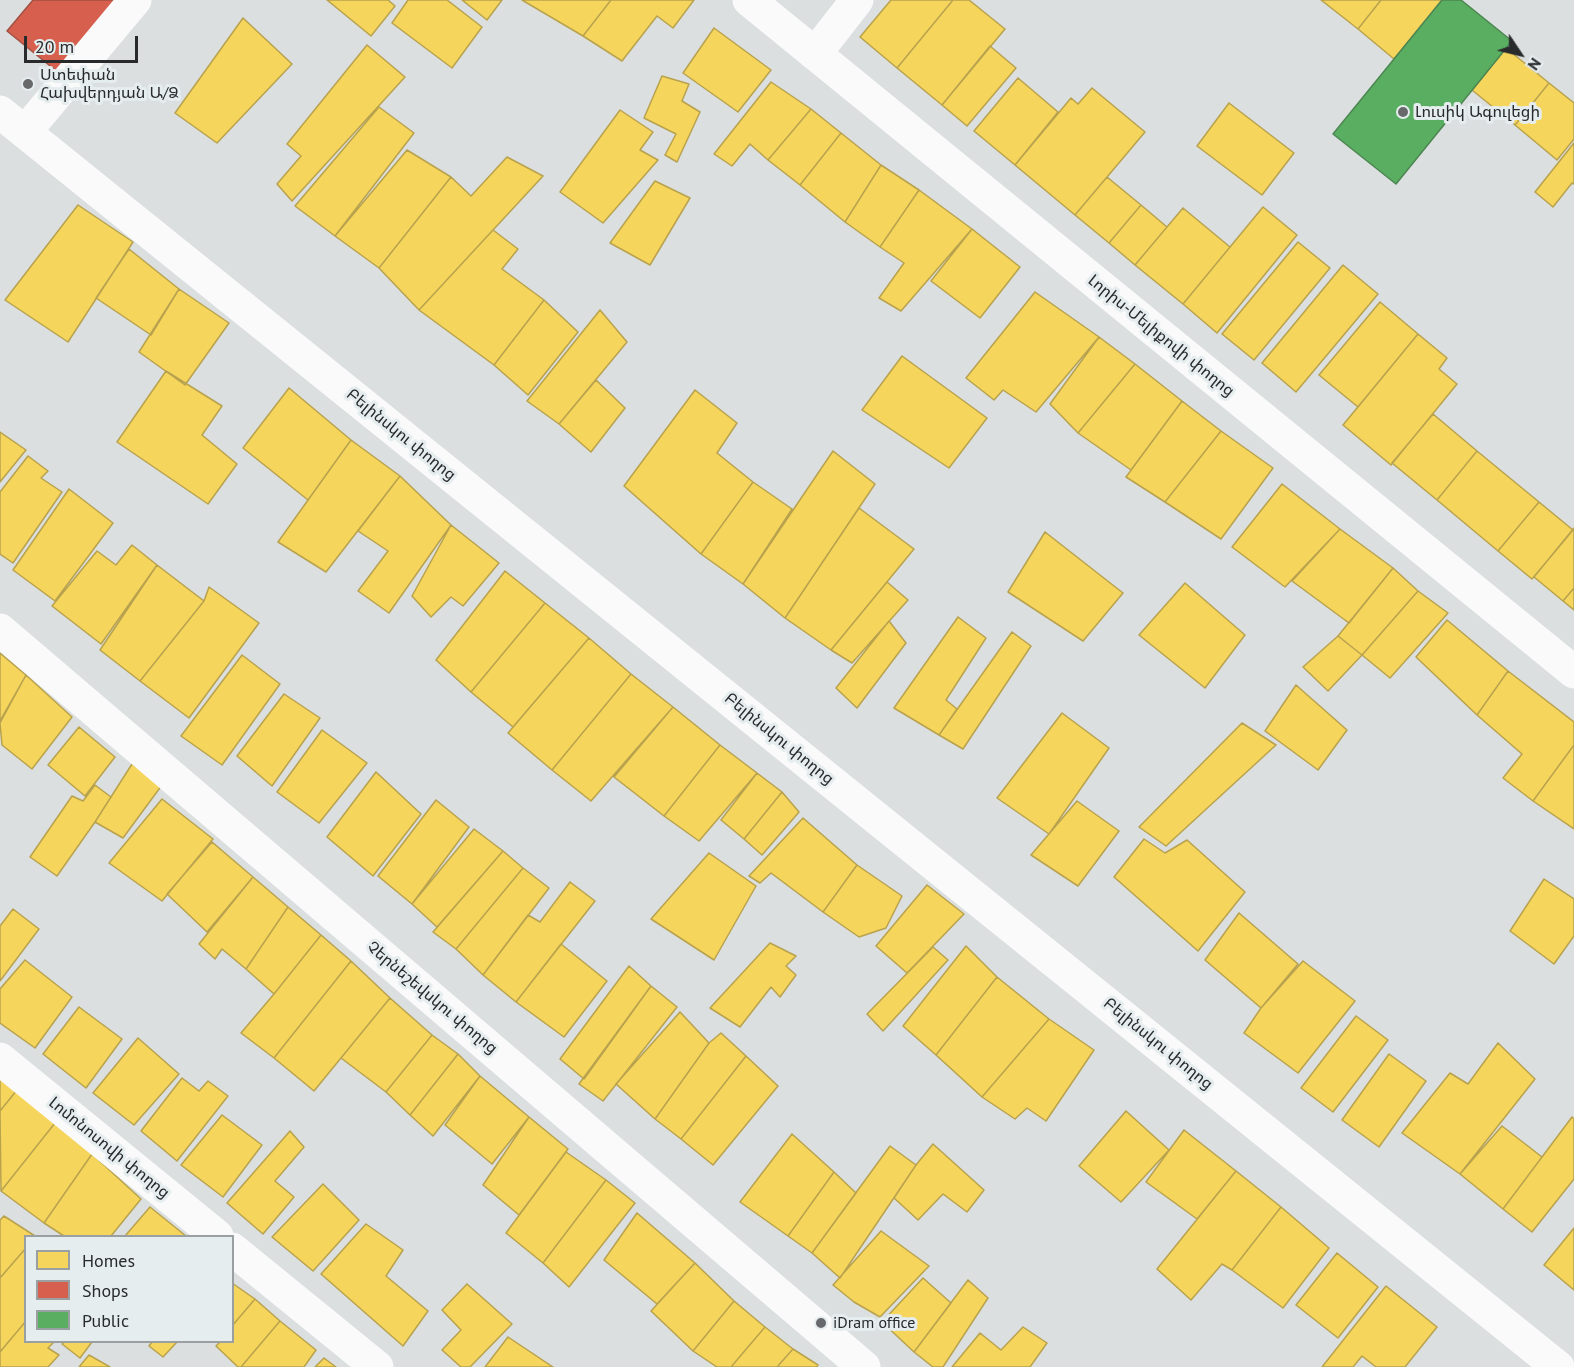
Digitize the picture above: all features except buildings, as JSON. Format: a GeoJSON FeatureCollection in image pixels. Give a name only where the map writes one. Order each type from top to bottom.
{"type":"FeatureCollection","features":[{"type":"Feature","properties":{"kind":"street"},"geometry":{"type":"LineString","coordinates":[[25,132],[135,0]]}},
{"type":"Feature","properties":{"kind":"street","name":"Լորիս-Մելիքովի փողոց"},"geometry":{"type":"LineString","coordinates":[[749,0],[1574,672]]}},
{"type":"Feature","properties":{"kind":"street"},"geometry":{"type":"LineString","coordinates":[[815,54],[857,0]]}},
{"type":"Feature","properties":{"kind":"street","name":"Բելինսկու փողոց"},"geometry":{"type":"LineString","coordinates":[[0,112],[1558,1367]]}},
{"type":"Feature","properties":{"kind":"street","name":"Չերնեշեվսկու փողոց"},"geometry":{"type":"LineString","coordinates":[[0,630],[864,1367]]}},
{"type":"Feature","properties":{"kind":"street","name":"Լոմոնոսովի փողոց"},"geometry":{"type":"LineString","coordinates":[[0,1059],[216,1235]]}},
{"type":"Feature","properties":{"kind":"street"},"geometry":{"type":"LineString","coordinates":[[234,1251],[377,1367]]}},
{"type":"Feature","properties":{"kind":"place","name":"Ստեփան Հախվերդյան Ա/Ձ"},"geometry":{"type":"Point","coordinates":[28,84]}},
{"type":"Feature","properties":{"kind":"place","name":"Լուսիկ Ագուլեցի"},"geometry":{"type":"Point","coordinates":[1403,112]}},
{"type":"Feature","properties":{"kind":"place","name":"iDram office"},"geometry":{"type":"Point","coordinates":[821,1323]}}]}
